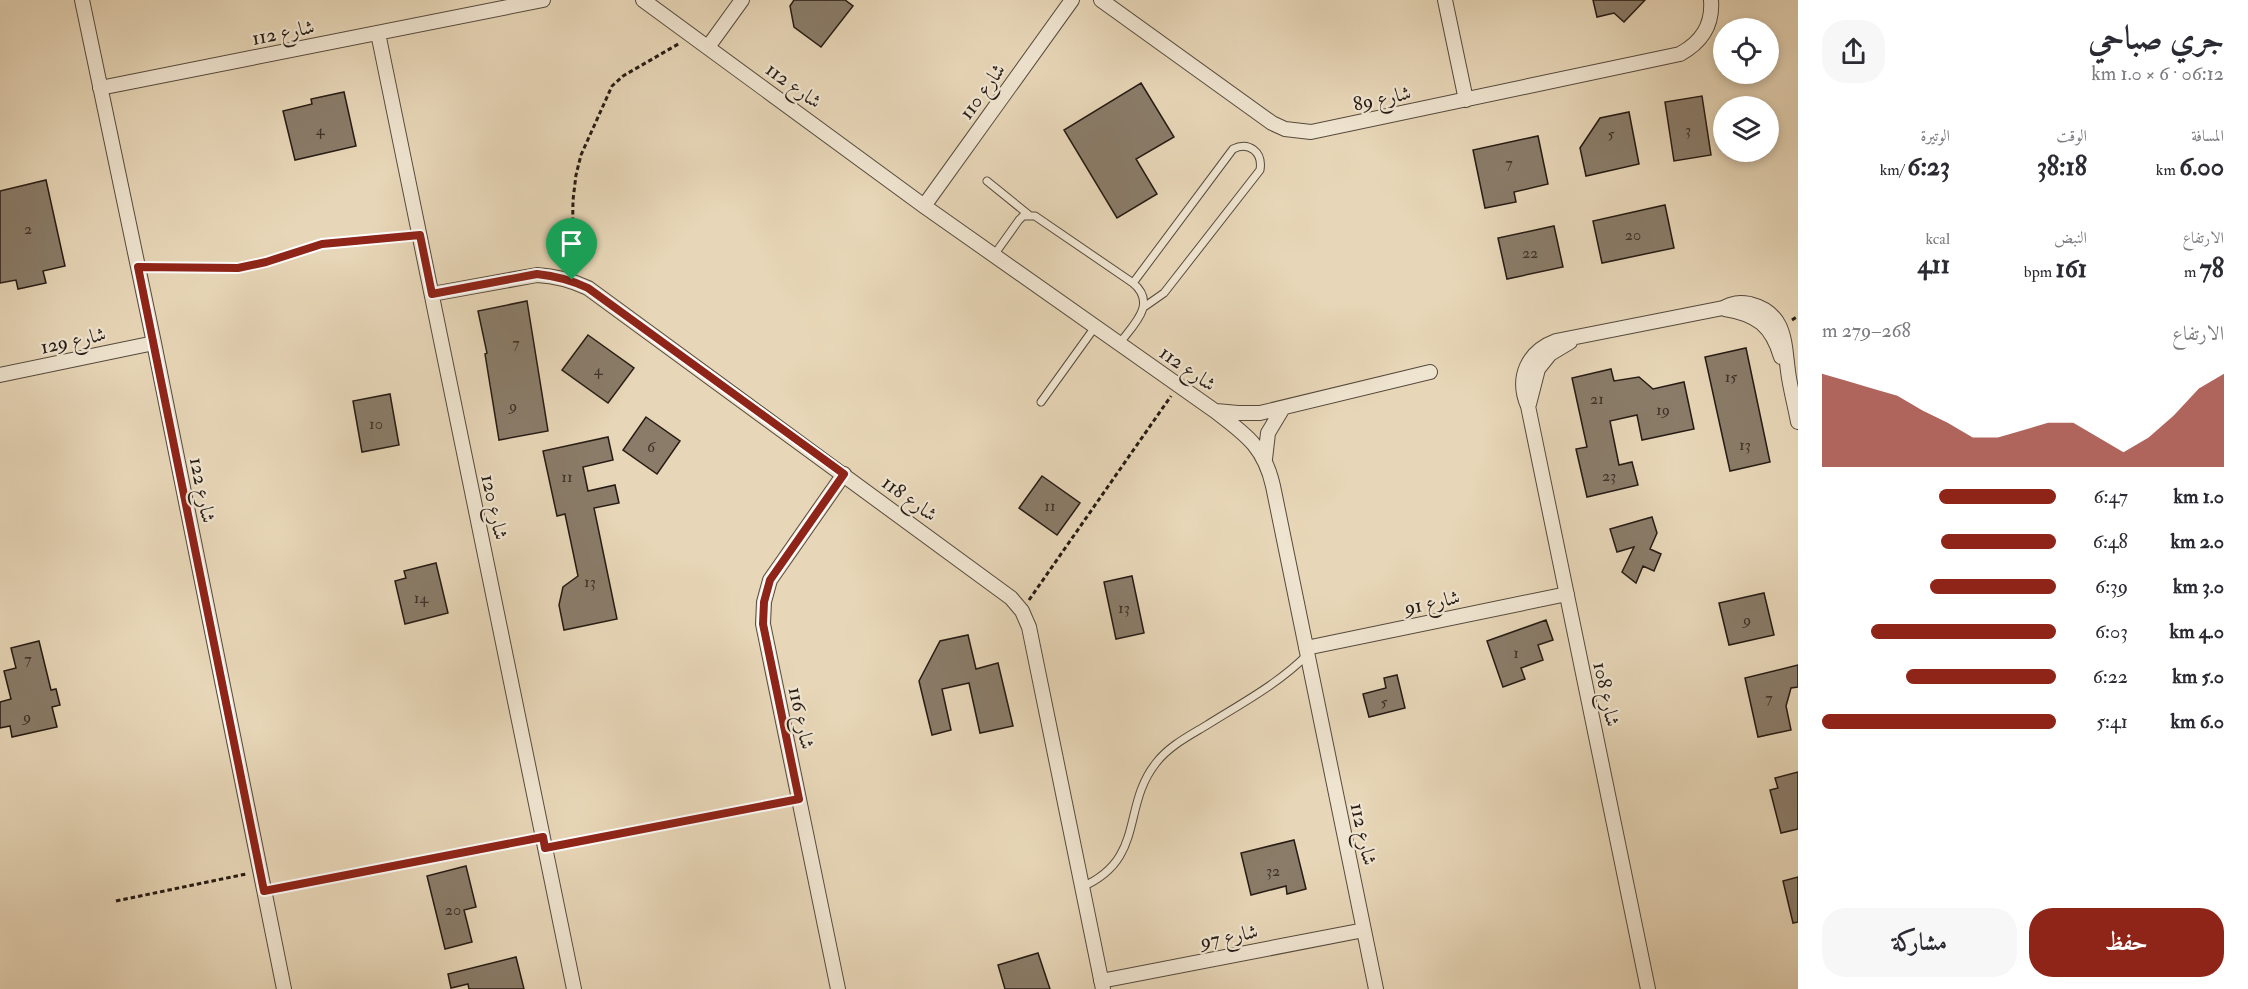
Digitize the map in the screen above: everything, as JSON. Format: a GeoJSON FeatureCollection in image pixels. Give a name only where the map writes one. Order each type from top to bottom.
{"type":"FeatureCollection","features":[{"type":"Feature","properties":{"kind":"street","name":"شارع 122"},"geometry":{"type":"LineString","coordinates":[[82,0],[284,989]]}},
{"type":"Feature","properties":{"kind":"street","name":"شارع 112"},"geometry":{"type":"LineString","coordinates":[[100,88],[543,0]]}},
{"type":"Feature","properties":{"kind":"street","name":"شارع 112"},"geometry":{"type":"LineString","coordinates":[[643,0],[924,206],[1215,411],[1251,439],[1265,459],[1273,486],[1376,989]]}},
{"type":"Feature","properties":{"kind":"street"},"geometry":{"type":"LineString","coordinates":[[708,47],[742,0]]}},
{"type":"Feature","properties":{"kind":"street","name":"شارع 110"},"geometry":{"type":"LineString","coordinates":[[924,206],[1072,0]]}},
{"type":"Feature","properties":{"kind":"street","name":"شارع 89"},"geometry":{"type":"LineString","coordinates":[[1101,0],[1263,118],[1285,129],[1311,132],[1680,54],[1692,47],[1709,25],[1712,11],[1710,0]]}},
{"type":"Feature","properties":{"kind":"street"},"geometry":{"type":"LineString","coordinates":[[1445,0],[1466,100]]}},
{"type":"Feature","properties":{"kind":"street","name":"شارع 120"},"geometry":{"type":"LineString","coordinates":[[378,33],[574,989]]}},
{"type":"Feature","properties":{"kind":"street","name":"شارع 118"},"geometry":{"type":"LineString","coordinates":[[432,294],[537,274],[572,280],[588,288],[1011,598],[1022,611],[1029,627],[1102,985]]}},
{"type":"Feature","properties":{"kind":"street","name":"شارع 108"},"geometry":{"type":"LineString","coordinates":[[1648,989],[1528,406],[1522,387],[1526,367],[1531,358],[1546,345],[1562,339],[1574,339],[1743,303],[1755,306],[1774,319],[1785,340],[1787,369],[1798,422]]}},
{"type":"Feature","properties":{"kind":"street","name":"شارع 129"},"geometry":{"type":"LineString","coordinates":[[0,375],[154,344]]}},
{"type":"Feature","properties":{"kind":"street"},"geometry":{"type":"LineString","coordinates":[[1215,411],[1260,413],[1430,372]]}},
{"type":"Feature","properties":{"kind":"street"},"geometry":{"type":"LineString","coordinates":[[1265,459],[1268,433],[1283,408]]}},
{"type":"Feature","properties":{"kind":"street","name":"شارع 116"},"geometry":{"type":"LineString","coordinates":[[838,989],[763,624],[764,602],[770,580],[844,474]]}},
{"type":"Feature","properties":{"kind":"street","name":"شارع 91"},"geometry":{"type":"LineString","coordinates":[[1306,652],[1567,594]]}},
{"type":"Feature","properties":{"kind":"street","name":"شارع 97"},"geometry":{"type":"LineString","coordinates":[[1102,985],[1364,930]]}},
{"type":"Feature","properties":{"kind":"lane"},"geometry":{"type":"LineString","coordinates":[[1133,283],[1233,149],[1239,146],[1254,149],[1259,155],[1260,170],[1164,293],[1144,307]]}},
{"type":"Feature","properties":{"kind":"lane"},"geometry":{"type":"LineString","coordinates":[[987,180],[1029,215],[1040,219],[1141,289],[1144,307],[1119,344]]}},
{"type":"Feature","properties":{"kind":"lane"},"geometry":{"type":"LineString","coordinates":[[994,255],[1018,220],[1029,215]]}},
{"type":"Feature","properties":{"kind":"lane"},"geometry":{"type":"LineString","coordinates":[[1041,402],[1095,327]]}},
{"type":"Feature","properties":{"kind":"lane"},"geometry":{"type":"LineString","coordinates":[[1082,887],[1109,871],[1119,859],[1147,777],[1166,752],[1272,686],[1290,672],[1306,652]]}},
{"type":"Feature","properties":{"kind":"path"},"geometry":{"type":"LineString","coordinates":[[572,280],[573,200],[576,175],[581,155],[612,86],[619,79],[673,49],[689,33]]}},
{"type":"Feature","properties":{"kind":"path"},"geometry":{"type":"LineString","coordinates":[[138,267],[238,268],[266,262],[322,244],[420,235]]}},
{"type":"Feature","properties":{"kind":"path"},"geometry":{"type":"LineString","coordinates":[[1022,611],[1178,386]]}},
{"type":"Feature","properties":{"kind":"path"},"geometry":{"type":"LineString","coordinates":[[264,891],[799,799]]}},
{"type":"Feature","properties":{"kind":"path"},"geometry":{"type":"LineString","coordinates":[[116,901],[260,872]]}},
{"type":"Feature","properties":{"kind":"building"},"geometry":{"type":"Polygon","coordinates":[[[794,0],[845,0],[853,6],[821,47],[794,27],[790,6],[794,0]]]}},
{"type":"Feature","properties":{"kind":"building"},"geometry":{"type":"Polygon","coordinates":[[[1593,0],[1645,0],[1624,22],[1614,13],[1597,17],[1593,0]]]}},
{"type":"Feature","properties":{"kind":"building"},"geometry":{"type":"Polygon","coordinates":[[[1141,83],[1174,137],[1136,159],[1157,194],[1117,218],[1064,130],[1141,83]]]}},
{"type":"Feature","properties":{"kind":"building"},"geometry":{"type":"Polygon","coordinates":[[[344,92],[356,146],[295,160],[283,111],[312,104],[311,99],[344,92]]]}},
{"type":"Feature","properties":{"kind":"building"},"geometry":{"type":"Polygon","coordinates":[[[1702,96],[1711,155],[1674,161],[1665,102],[1702,96]]]}},
{"type":"Feature","properties":{"kind":"building"},"geometry":{"type":"Polygon","coordinates":[[[1629,112],[1639,164],[1586,176],[1580,148],[1600,118],[1629,112]]]}},
{"type":"Feature","properties":{"kind":"building"},"geometry":{"type":"Polygon","coordinates":[[[1538,136],[1548,184],[1514,192],[1516,202],[1485,208],[1473,150],[1538,136]]]}},
{"type":"Feature","properties":{"kind":"building"},"geometry":{"type":"Polygon","coordinates":[[[46,180],[65,266],[43,271],[46,283],[18,289],[16,280],[0,283],[0,191],[46,180]]]}},
{"type":"Feature","properties":{"kind":"building"},"geometry":{"type":"Polygon","coordinates":[[[1665,205],[1674,248],[1602,263],[1593,221],[1665,205]]]}},
{"type":"Feature","properties":{"kind":"building"},"geometry":{"type":"Polygon","coordinates":[[[1554,226],[1563,267],[1507,279],[1498,238],[1554,226]]]}},
{"type":"Feature","properties":{"kind":"building"},"geometry":{"type":"Polygon","coordinates":[[[527,301],[548,431],[499,440],[485,354],[487,353],[478,311],[527,301]]]}},
{"type":"Feature","properties":{"kind":"building"},"geometry":{"type":"Polygon","coordinates":[[[588,335],[634,368],[608,403],[562,370],[588,335]]]}},
{"type":"Feature","properties":{"kind":"building"},"geometry":{"type":"Polygon","coordinates":[[[1746,348],[1770,462],[1730,471],[1705,357],[1746,348]]]}},
{"type":"Feature","properties":{"kind":"building"},"geometry":{"type":"Polygon","coordinates":[[[1611,369],[1614,381],[1639,377],[1653,389],[1684,382],[1694,429],[1642,440],[1637,415],[1610,421],[1619,465],[1632,462],[1638,485],[1587,497],[1576,449],[1587,447],[1572,378],[1611,369]]]}},
{"type":"Feature","properties":{"kind":"building"},"geometry":{"type":"Polygon","coordinates":[[[390,394],[399,445],[362,452],[353,401],[390,394]]]}},
{"type":"Feature","properties":{"kind":"building"},"geometry":{"type":"Polygon","coordinates":[[[646,417],[680,441],[657,474],[623,450],[646,417]]]}},
{"type":"Feature","properties":{"kind":"building"},"geometry":{"type":"Polygon","coordinates":[[[608,437],[613,460],[583,467],[588,491],[615,485],[619,503],[594,508],[617,619],[564,630],[559,605],[563,587],[578,576],[565,514],[557,516],[543,451],[608,437]]]}},
{"type":"Feature","properties":{"kind":"building"},"geometry":{"type":"Polygon","coordinates":[[[1042,476],[1080,503],[1057,535],[1019,508],[1042,476]]]}},
{"type":"Feature","properties":{"kind":"building"},"geometry":{"type":"Polygon","coordinates":[[[1652,517],[1657,533],[1650,549],[1661,554],[1654,571],[1643,566],[1636,583],[1622,572],[1634,547],[1617,552],[1610,529],[1652,517]]]}},
{"type":"Feature","properties":{"kind":"building"},"geometry":{"type":"Polygon","coordinates":[[[436,563],[448,613],[405,624],[395,581],[406,578],[404,571],[436,563]]]}},
{"type":"Feature","properties":{"kind":"building"},"geometry":{"type":"Polygon","coordinates":[[[1132,576],[1144,633],[1116,639],[1104,582],[1132,576]]]}},
{"type":"Feature","properties":{"kind":"building"},"geometry":{"type":"Polygon","coordinates":[[[1764,593],[1774,635],[1729,645],[1719,603],[1764,593]]]}},
{"type":"Feature","properties":{"kind":"building"},"geometry":{"type":"Polygon","coordinates":[[[1546,620],[1553,640],[1538,645],[1543,660],[1521,668],[1525,679],[1503,687],[1487,641],[1546,620]]]}},
{"type":"Feature","properties":{"kind":"building"},"geometry":{"type":"Polygon","coordinates":[[[968,635],[976,669],[998,663],[1013,726],[980,733],[969,683],[942,689],[951,730],[932,735],[919,681],[940,641],[968,635]]]}},
{"type":"Feature","properties":{"kind":"building"},"geometry":{"type":"Polygon","coordinates":[[[39,641],[51,690],[56,689],[60,705],[52,707],[57,727],[12,737],[10,726],[0,728],[0,702],[11,699],[4,671],[16,668],[11,648],[39,641]]]}},
{"type":"Feature","properties":{"kind":"building"},"geometry":{"type":"Polygon","coordinates":[[[1798,665],[1798,687],[1791,688],[1786,706],[1791,730],[1758,737],[1745,678],[1798,665]]]}},
{"type":"Feature","properties":{"kind":"building"},"geometry":{"type":"Polygon","coordinates":[[[1397,675],[1405,708],[1369,717],[1363,694],[1386,688],[1384,678],[1397,675]]]}},
{"type":"Feature","properties":{"kind":"building"},"geometry":{"type":"Polygon","coordinates":[[[1798,772],[1798,829],[1781,833],[1770,790],[1778,788],[1775,778],[1798,772]]]}},
{"type":"Feature","properties":{"kind":"building"},"geometry":{"type":"Polygon","coordinates":[[[1294,840],[1306,889],[1287,894],[1286,886],[1251,895],[1241,853],[1294,840]]]}},
{"type":"Feature","properties":{"kind":"building"},"geometry":{"type":"Polygon","coordinates":[[[466,866],[476,907],[464,910],[472,942],[445,949],[427,876],[466,866]]]}},
{"type":"Feature","properties":{"kind":"building"},"geometry":{"type":"Polygon","coordinates":[[[1798,877],[1798,922],[1793,923],[1783,881],[1798,877]]]}},
{"type":"Feature","properties":{"kind":"building"},"geometry":{"type":"Polygon","coordinates":[[[1038,953],[1050,989],[1005,989],[998,965],[1038,953]]]}},
{"type":"Feature","properties":{"kind":"building"},"geometry":{"type":"Polygon","coordinates":[[[516,957],[524,989],[469,989],[468,984],[451,988],[448,974],[516,957]]]}},
{"type":"Feature","properties":{"kind":"route"},"geometry":{"type":"LineString","coordinates":[[420,235],[432,294],[537,274],[572,280],[588,288],[844,474],[770,580],[764,602],[763,624],[799,799],[545,848],[543,837],[264,891],[138,267],[238,268],[266,262],[322,244],[420,235]]}}]}
